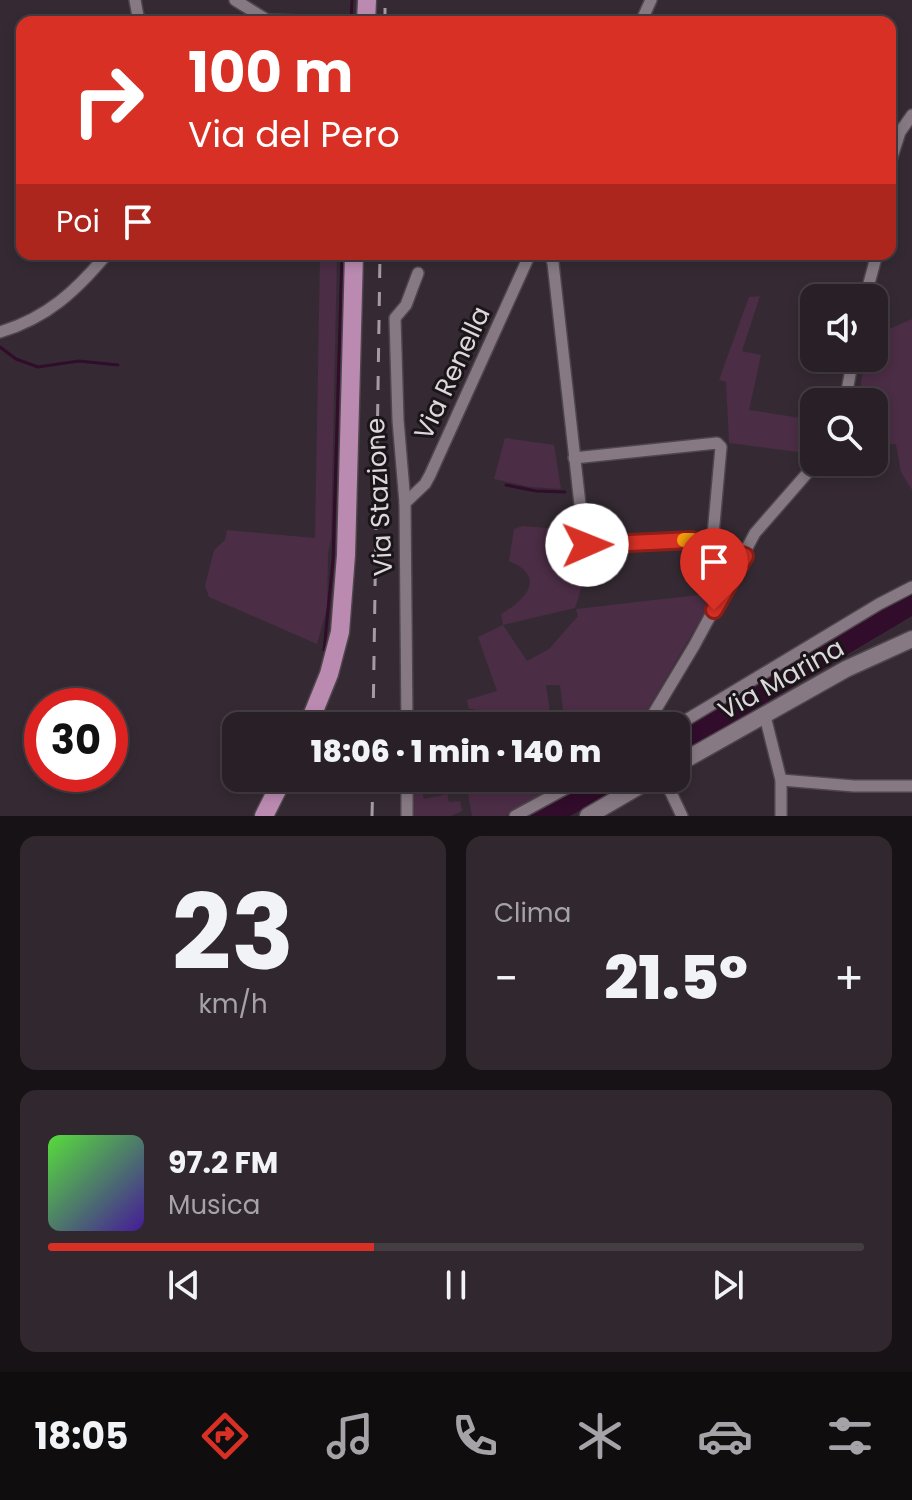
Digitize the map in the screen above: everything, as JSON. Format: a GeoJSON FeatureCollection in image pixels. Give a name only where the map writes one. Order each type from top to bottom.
{"type":"FeatureCollection","features":[{"type":"Feature","properties":{"kind":"main road"},"geometry":{"type":"LineString","coordinates":[[314,712],[329,674],[340,632],[346,555],[354,260]]}},
{"type":"Feature","properties":{"kind":"main road","name":"Via Marina"},"geometry":{"type":"LineString","coordinates":[[690,757],[846,669],[912,639]]}},
{"type":"Feature","properties":{"kind":"main road"},"geometry":{"type":"LineString","coordinates":[[264,816],[276,792]]}},
{"type":"Feature","properties":{"kind":"main road"},"geometry":{"type":"LineString","coordinates":[[588,816],[629,792]]}},
{"type":"Feature","properties":{"kind":"street"},"geometry":{"type":"LineString","coordinates":[[235,0],[261,16]]}},
{"type":"Feature","properties":{"kind":"street"},"geometry":{"type":"LineString","coordinates":[[896,144],[900,132],[912,115]]}},
{"type":"Feature","properties":{"kind":"street"},"geometry":{"type":"LineString","coordinates":[[0,332],[23,325],[50,311],[102,260]]}},
{"type":"Feature","properties":{"kind":"street","name":"Via Renella"},"geometry":{"type":"LineString","coordinates":[[405,503],[430,475],[527,260]]}},
{"type":"Feature","properties":{"kind":"street"},"geometry":{"type":"LineString","coordinates":[[552,260],[587,545],[692,540],[745,556]]}},
{"type":"Feature","properties":{"kind":"street"},"geometry":{"type":"LineString","coordinates":[[869,284],[875,260]]}},
{"type":"Feature","properties":{"kind":"street","name":"Via Stazione"},"geometry":{"type":"LineString","coordinates":[[407,712],[405,503],[398,420],[395,318],[406,305],[418,273]]}},
{"type":"Feature","properties":{"kind":"street"},"geometry":{"type":"LineString","coordinates":[[574,458],[717,443],[721,447],[712,546]]}},
{"type":"Feature","properties":{"kind":"street"},"geometry":{"type":"LineString","coordinates":[[654,712],[745,556],[755,533],[805,476]]}},
{"type":"Feature","properties":{"kind":"street"},"geometry":{"type":"LineString","coordinates":[[690,718],[912,587]]}},
{"type":"Feature","properties":{"kind":"street"},"geometry":{"type":"LineString","coordinates":[[765,716],[781,780],[781,816]]}},
{"type":"Feature","properties":{"kind":"street"},"geometry":{"type":"LineString","coordinates":[[781,780],[854,786],[912,786]]}},
{"type":"Feature","properties":{"kind":"street"},"geometry":{"type":"LineString","coordinates":[[407,792],[407,816]]}},
{"type":"Feature","properties":{"kind":"street"},"geometry":{"type":"LineString","coordinates":[[515,816],[559,792]]}},
{"type":"Feature","properties":{"kind":"street"},"geometry":{"type":"LineString","coordinates":[[671,792],[682,816]]}},
{"type":"Feature","properties":{"kind":"shaded area"},"geometry":{"type":"Polygon","coordinates":[[[320,260],[337,260],[331,539],[327,608],[317,644],[209,597],[205,586],[214,550],[225,540],[227,530],[315,538],[320,260]]]}},
{"type":"Feature","properties":{"kind":"shaded area"},"geometry":{"type":"Polygon","coordinates":[[[760,296],[742,351],[761,355],[749,410],[800,418],[800,452],[729,443],[726,382],[719,380],[749,297],[760,296]]]}},
{"type":"Feature","properties":{"kind":"shaded area"},"geometry":{"type":"Polygon","coordinates":[[[912,319],[912,490],[901,472],[896,444],[888,444],[888,388],[860,388],[863,372],[888,372],[888,330],[912,319]]]}},
{"type":"Feature","properties":{"kind":"shaded area"},"geometry":{"type":"Polygon","coordinates":[[[505,438],[554,445],[561,489],[531,487],[494,479],[505,438]]]}},
{"type":"Feature","properties":{"kind":"shaded area"},"geometry":{"type":"Polygon","coordinates":[[[523,526],[571,530],[578,549],[592,554],[575,608],[503,625],[501,614],[518,602],[529,588],[530,581],[521,567],[509,561],[514,529],[523,526]]]}},
{"type":"Feature","properties":{"kind":"shaded area"},"geometry":{"type":"Polygon","coordinates":[[[912,592],[912,616],[690,748],[690,724],[912,592]]]}},
{"type":"Feature","properties":{"kind":"shaded area"},"geometry":{"type":"Polygon","coordinates":[[[716,593],[646,712],[563,712],[560,685],[546,685],[550,712],[474,712],[474,709],[469,709],[467,700],[497,691],[478,637],[503,625],[527,661],[549,649],[578,616],[576,609],[716,593]]]}},
{"type":"Feature","properties":{"kind":"shaded area"},"geometry":{"type":"Polygon","coordinates":[[[412,792],[422,792],[424,799],[447,792],[449,802],[460,801],[462,811],[451,816],[412,816],[412,792]]]}},
{"type":"Feature","properties":{"kind":"shaded area"},"geometry":{"type":"Polygon","coordinates":[[[468,792],[545,792],[506,816],[472,816],[468,792]]]}},
{"type":"Feature","properties":{"kind":"shaded area"},"geometry":{"type":"Polygon","coordinates":[[[570,792],[612,792],[570,816],[528,816],[570,792]]]}},
{"type":"Feature","properties":{"kind":"waterway"},"geometry":{"type":"LineString","coordinates":[[351,16],[352,0]]}},
{"type":"Feature","properties":{"kind":"waterway"},"geometry":{"type":"LineString","coordinates":[[324,650],[333,560],[342,260]]}},
{"type":"Feature","properties":{"kind":"waterway"},"geometry":{"type":"LineString","coordinates":[[0,347],[16,359],[38,367],[79,361],[118,365]]}},
{"type":"Feature","properties":{"kind":"waterway"},"geometry":{"type":"LineString","coordinates":[[506,485],[536,491],[565,492]]}},
{"type":"Feature","properties":{"kind":"railway"},"geometry":{"type":"LineString","coordinates":[[385,0],[385,16]]}},
{"type":"Feature","properties":{"kind":"railway"},"geometry":{"type":"LineString","coordinates":[[373,712],[380,260]]}},
{"type":"Feature","properties":{"kind":"railway"},"geometry":{"type":"LineString","coordinates":[[372,816],[373,792]]}},
{"type":"Feature","properties":{"kind":"slow traffic"},"geometry":{"type":"LineString","coordinates":[[684,540],[727,551]]}},
{"type":"Feature","properties":{"kind":"route"},"geometry":{"type":"LineString","coordinates":[[587,545],[692,540],[745,556],[714,610]]}}]}
